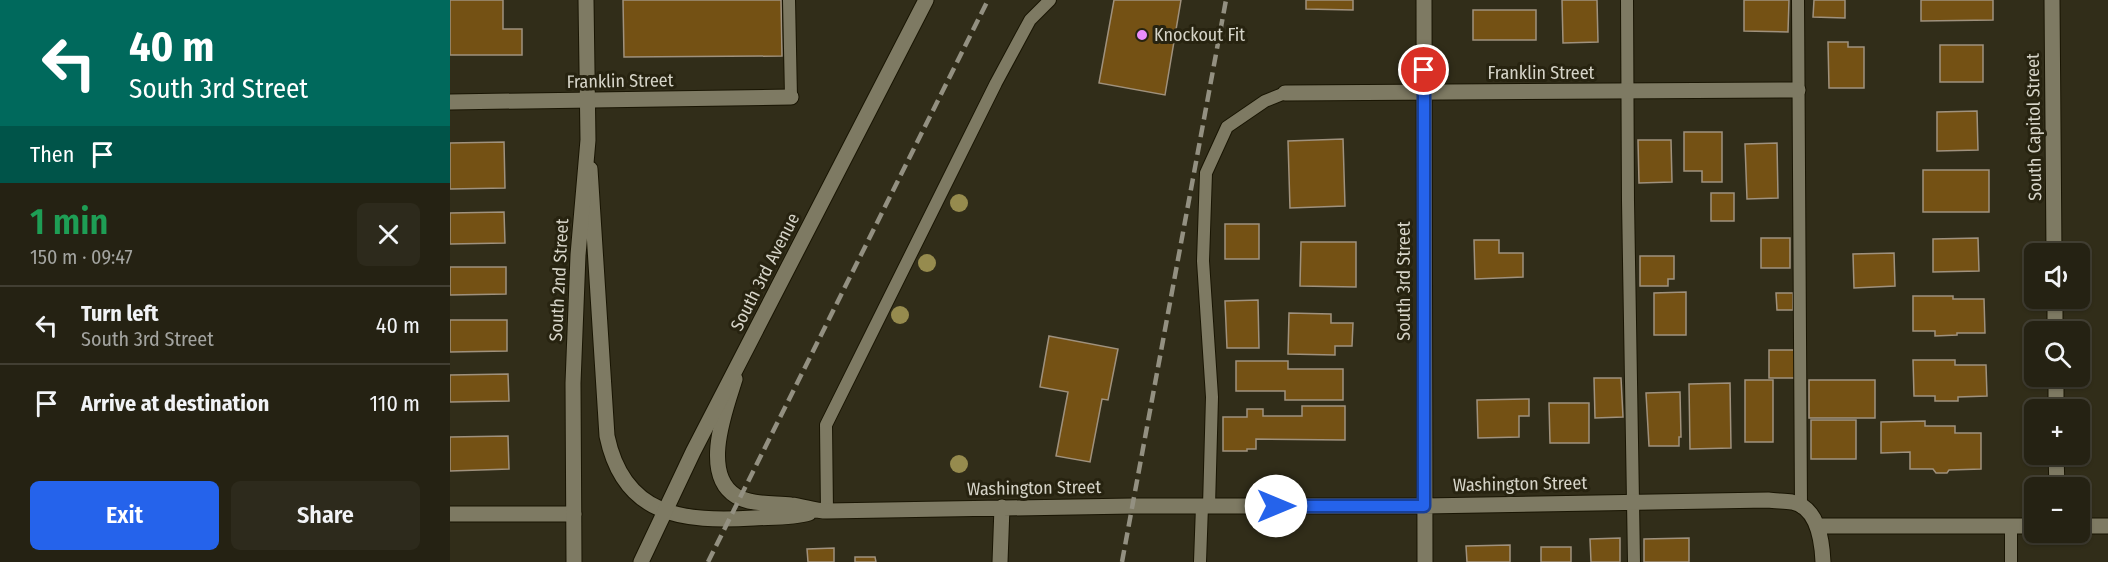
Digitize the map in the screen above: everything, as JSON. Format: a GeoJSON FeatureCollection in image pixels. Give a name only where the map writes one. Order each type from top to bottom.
{"type":"FeatureCollection","features":[{"type":"Feature","properties":{"kind":"street","name":"South 2nd Street"},"geometry":{"type":"LineString","coordinates":[[574,562],[574,338],[578,255],[588,140],[586,0]]}},
{"type":"Feature","properties":{"kind":"street","name":"South 3rd Avenue"},"geometry":{"type":"LineString","coordinates":[[641,562],[665,510],[926,0]]}},
{"type":"Feature","properties":{"kind":"street","name":"South 3rd Street"},"geometry":{"type":"LineString","coordinates":[[1424,0],[1425,562]]}},
{"type":"Feature","properties":{"kind":"street","name":"South Capitol Street"},"geometry":{"type":"LineString","coordinates":[[2052,0],[2054,243]]}},
{"type":"Feature","properties":{"kind":"street","name":"Franklin Street"},"geometry":{"type":"LineString","coordinates":[[1285,93],[1423,94],[1798,90]]}},
{"type":"Feature","properties":{"kind":"street","name":"Franklin Street"},"geometry":{"type":"LineString","coordinates":[[450,102],[588,102],[791,97]]}},
{"type":"Feature","properties":{"kind":"street","name":"Washington Street"},"geometry":{"type":"LineString","coordinates":[[588,140],[607,436],[616,468],[632,490],[642,499],[665,510],[716,519],[806,514],[821,511],[1002,507],[1424,506],[1768,500],[1795,502],[1801,507]]}},
{"type":"Feature","properties":{"kind":"street","name":"Washington Street"},"geometry":{"type":"LineString","coordinates":[[740,363],[723,420],[718,447],[720,473],[727,488],[738,497],[758,502],[801,506],[821,511]]}},
{"type":"Feature","properties":{"kind":"street"},"geometry":{"type":"LineString","coordinates":[[1000,562],[1002,507]]}},
{"type":"Feature","properties":{"kind":"street"},"geometry":{"type":"LineString","coordinates":[[1801,507],[1811,514],[1818,526],[1822,562]]}},
{"type":"Feature","properties":{"kind":"street"},"geometry":{"type":"LineString","coordinates":[[450,514],[574,514]]}},
{"type":"Feature","properties":{"kind":"street"},"geometry":{"type":"LineString","coordinates":[[1818,526],[2024,526]]}},
{"type":"Feature","properties":{"kind":"street"},"geometry":{"type":"LineString","coordinates":[[2090,526],[2108,526]]}},
{"type":"Feature","properties":{"kind":"lane"},"geometry":{"type":"LineString","coordinates":[[789,0],[791,97]]}},
{"type":"Feature","properties":{"kind":"lane"},"geometry":{"type":"LineString","coordinates":[[821,511],[826,425],[996,83],[1030,20],[1050,0]]}},
{"type":"Feature","properties":{"kind":"lane"},"geometry":{"type":"LineString","coordinates":[[1627,0],[1634,562]]}},
{"type":"Feature","properties":{"kind":"lane"},"geometry":{"type":"LineString","coordinates":[[1798,0],[1801,507]]}},
{"type":"Feature","properties":{"kind":"lane"},"geometry":{"type":"LineString","coordinates":[[1200,562],[1212,397],[1203,261],[1206,172],[1227,127],[1265,101],[1285,93]]}},
{"type":"Feature","properties":{"kind":"lane"},"geometry":{"type":"LineString","coordinates":[[2011,562],[2012,526]]}},
{"type":"Feature","properties":{"kind":"building"},"geometry":{"type":"Polygon","coordinates":[[[450,0],[503,0],[503,29],[522,29],[522,55],[450,55],[450,0]]]}},
{"type":"Feature","properties":{"kind":"building"},"geometry":{"type":"Polygon","coordinates":[[[623,0],[781,0],[782,56],[624,57],[623,0]]]}},
{"type":"Feature","properties":{"kind":"building"},"geometry":{"type":"Polygon","coordinates":[[[1114,0],[1181,0],[1165,95],[1099,83],[1114,0]]]}},
{"type":"Feature","properties":{"kind":"building"},"geometry":{"type":"Polygon","coordinates":[[[1306,0],[1353,0],[1353,10],[1306,9],[1306,0]]]}},
{"type":"Feature","properties":{"kind":"building"},"geometry":{"type":"Polygon","coordinates":[[[1562,0],[1597,0],[1598,42],[1563,43],[1562,0]]]}},
{"type":"Feature","properties":{"kind":"building"},"geometry":{"type":"Polygon","coordinates":[[[1744,0],[1789,0],[1788,32],[1744,31],[1744,0]]]}},
{"type":"Feature","properties":{"kind":"building"},"geometry":{"type":"Polygon","coordinates":[[[1814,0],[1845,0],[1845,18],[1813,17],[1814,0]]]}},
{"type":"Feature","properties":{"kind":"building"},"geometry":{"type":"Polygon","coordinates":[[[1921,0],[1993,0],[1993,20],[1921,21],[1921,0]]]}},
{"type":"Feature","properties":{"kind":"building"},"geometry":{"type":"Polygon","coordinates":[[[1473,10],[1536,10],[1536,40],[1473,40],[1473,10]]]}},
{"type":"Feature","properties":{"kind":"building"},"geometry":{"type":"Polygon","coordinates":[[[1828,42],[1848,42],[1848,47],[1864,47],[1864,88],[1829,88],[1828,42]]]}},
{"type":"Feature","properties":{"kind":"building"},"geometry":{"type":"Polygon","coordinates":[[[1940,45],[1983,45],[1983,82],[1940,82],[1940,45]]]}},
{"type":"Feature","properties":{"kind":"building"},"geometry":{"type":"Polygon","coordinates":[[[1977,111],[1978,150],[1937,151],[1937,112],[1977,111]]]}},
{"type":"Feature","properties":{"kind":"building"},"geometry":{"type":"Polygon","coordinates":[[[1684,132],[1722,132],[1722,182],[1702,182],[1702,171],[1684,171],[1684,132]]]}},
{"type":"Feature","properties":{"kind":"building"},"geometry":{"type":"Polygon","coordinates":[[[1343,139],[1345,206],[1290,208],[1288,141],[1343,139]]]}},
{"type":"Feature","properties":{"kind":"building"},"geometry":{"type":"Polygon","coordinates":[[[1638,140],[1671,140],[1672,182],[1639,183],[1638,140]]]}},
{"type":"Feature","properties":{"kind":"building"},"geometry":{"type":"Polygon","coordinates":[[[504,142],[505,188],[450,189],[450,143],[504,142]]]}},
{"type":"Feature","properties":{"kind":"building"},"geometry":{"type":"Polygon","coordinates":[[[1777,143],[1778,198],[1747,199],[1745,144],[1777,143]]]}},
{"type":"Feature","properties":{"kind":"building"},"geometry":{"type":"Polygon","coordinates":[[[1923,170],[1989,170],[1989,212],[1923,212],[1923,170]]]}},
{"type":"Feature","properties":{"kind":"building"},"geometry":{"type":"Polygon","coordinates":[[[1711,193],[1734,193],[1734,221],[1711,221],[1711,193]]]}},
{"type":"Feature","properties":{"kind":"building"},"geometry":{"type":"Polygon","coordinates":[[[504,212],[505,243],[450,244],[450,213],[504,212]]]}},
{"type":"Feature","properties":{"kind":"building"},"geometry":{"type":"Polygon","coordinates":[[[1225,224],[1259,224],[1259,259],[1225,259],[1225,224]]]}},
{"type":"Feature","properties":{"kind":"building"},"geometry":{"type":"Polygon","coordinates":[[[1761,238],[1790,238],[1790,268],[1761,268],[1761,238]]]}},
{"type":"Feature","properties":{"kind":"building"},"geometry":{"type":"Polygon","coordinates":[[[1978,238],[1979,271],[1933,272],[1933,239],[1978,238]]]}},
{"type":"Feature","properties":{"kind":"building"},"geometry":{"type":"Polygon","coordinates":[[[1474,240],[1499,240],[1499,253],[1523,253],[1523,277],[1475,279],[1474,240]]]}},
{"type":"Feature","properties":{"kind":"building"},"geometry":{"type":"Polygon","coordinates":[[[1301,242],[1356,242],[1356,287],[1300,286],[1301,242]]]}},
{"type":"Feature","properties":{"kind":"building"},"geometry":{"type":"Polygon","coordinates":[[[1894,253],[1895,286],[1854,288],[1853,254],[1894,253]]]}},
{"type":"Feature","properties":{"kind":"building"},"geometry":{"type":"Polygon","coordinates":[[[1640,256],[1674,256],[1674,279],[1668,279],[1668,286],[1640,286],[1640,256]]]}},
{"type":"Feature","properties":{"kind":"building"},"geometry":{"type":"Polygon","coordinates":[[[450,267],[506,267],[506,294],[450,295],[450,267]]]}},
{"type":"Feature","properties":{"kind":"building"},"geometry":{"type":"Polygon","coordinates":[[[1686,292],[1686,335],[1654,335],[1654,293],[1686,292]]]}},
{"type":"Feature","properties":{"kind":"building"},"geometry":{"type":"Polygon","coordinates":[[[1776,293],[1793,293],[1793,310],[1777,310],[1776,293]]]}},
{"type":"Feature","properties":{"kind":"building"},"geometry":{"type":"Polygon","coordinates":[[[1913,296],[1984,299],[1985,333],[1935,336],[1935,331],[1913,331],[1913,296]]]}},
{"type":"Feature","properties":{"kind":"building"},"geometry":{"type":"Polygon","coordinates":[[[1258,300],[1259,348],[1227,348],[1225,301],[1258,300]]]}},
{"type":"Feature","properties":{"kind":"building"},"geometry":{"type":"Polygon","coordinates":[[[1289,313],[1331,314],[1331,323],[1353,323],[1352,346],[1335,346],[1335,355],[1288,354],[1289,313]]]}},
{"type":"Feature","properties":{"kind":"building"},"geometry":{"type":"Polygon","coordinates":[[[450,320],[507,320],[507,351],[450,352],[450,320]]]}},
{"type":"Feature","properties":{"kind":"building"},"geometry":{"type":"Polygon","coordinates":[[[1049,336],[1118,349],[1108,400],[1102,399],[1090,462],[1056,456],[1068,392],[1040,387],[1049,336]]]}},
{"type":"Feature","properties":{"kind":"building"},"geometry":{"type":"Polygon","coordinates":[[[1769,350],[1796,350],[1796,378],[1769,378],[1769,350]]]}},
{"type":"Feature","properties":{"kind":"building"},"geometry":{"type":"Polygon","coordinates":[[[1913,360],[1955,360],[1955,365],[1986,365],[1987,396],[1958,397],[1958,401],[1935,401],[1935,396],[1914,396],[1913,360]]]}},
{"type":"Feature","properties":{"kind":"building"},"geometry":{"type":"Polygon","coordinates":[[[1236,361],[1288,361],[1288,369],[1343,369],[1343,400],[1285,400],[1285,391],[1236,391],[1236,361]]]}},
{"type":"Feature","properties":{"kind":"building"},"geometry":{"type":"Polygon","coordinates":[[[508,374],[509,401],[450,402],[450,375],[508,374]]]}},
{"type":"Feature","properties":{"kind":"building"},"geometry":{"type":"Polygon","coordinates":[[[1594,378],[1621,378],[1623,417],[1595,418],[1594,378]]]}},
{"type":"Feature","properties":{"kind":"building"},"geometry":{"type":"Polygon","coordinates":[[[1745,380],[1773,380],[1773,442],[1745,442],[1745,380]]]}},
{"type":"Feature","properties":{"kind":"building"},"geometry":{"type":"Polygon","coordinates":[[[1809,380],[1875,380],[1875,418],[1809,418],[1809,380]]]}},
{"type":"Feature","properties":{"kind":"building"},"geometry":{"type":"Polygon","coordinates":[[[1730,383],[1731,448],[1690,449],[1689,384],[1730,383]]]}},
{"type":"Feature","properties":{"kind":"building"},"geometry":{"type":"Polygon","coordinates":[[[1680,392],[1681,437],[1679,437],[1679,446],[1649,446],[1646,393],[1680,392]]]}},
{"type":"Feature","properties":{"kind":"building"},"geometry":{"type":"Polygon","coordinates":[[[1529,399],[1529,416],[1519,416],[1519,437],[1478,438],[1477,400],[1529,399]]]}},
{"type":"Feature","properties":{"kind":"building"},"geometry":{"type":"Polygon","coordinates":[[[1549,403],[1589,403],[1589,443],[1550,443],[1549,403]]]}},
{"type":"Feature","properties":{"kind":"building"},"geometry":{"type":"Polygon","coordinates":[[[1302,406],[1345,406],[1345,440],[1256,439],[1256,449],[1223,451],[1223,417],[1247,417],[1247,409],[1263,409],[1263,416],[1302,416],[1302,406]]]}},
{"type":"Feature","properties":{"kind":"building"},"geometry":{"type":"Polygon","coordinates":[[[1811,420],[1856,420],[1856,459],[1811,459],[1811,420]]]}},
{"type":"Feature","properties":{"kind":"building"},"geometry":{"type":"Polygon","coordinates":[[[1925,421],[1925,426],[1955,426],[1955,433],[1981,433],[1981,469],[1949,470],[1947,473],[1936,473],[1933,469],[1910,469],[1910,452],[1881,453],[1881,422],[1925,421]]]}},
{"type":"Feature","properties":{"kind":"building"},"geometry":{"type":"Polygon","coordinates":[[[508,436],[509,469],[450,471],[450,437],[508,436]]]}},
{"type":"Feature","properties":{"kind":"building"},"geometry":{"type":"Polygon","coordinates":[[[1620,538],[1620,562],[1591,562],[1590,539],[1620,538]]]}},
{"type":"Feature","properties":{"kind":"building"},"geometry":{"type":"Polygon","coordinates":[[[1689,538],[1689,562],[1644,562],[1644,539],[1689,538]]]}},
{"type":"Feature","properties":{"kind":"building"},"geometry":{"type":"Polygon","coordinates":[[[1510,545],[1510,562],[1467,562],[1466,546],[1510,545]]]}},
{"type":"Feature","properties":{"kind":"building"},"geometry":{"type":"Polygon","coordinates":[[[1541,547],[1571,547],[1571,562],[1541,562],[1541,547]]]}},
{"type":"Feature","properties":{"kind":"building"},"geometry":{"type":"Polygon","coordinates":[[[834,548],[834,562],[808,562],[807,549],[834,548]]]}},
{"type":"Feature","properties":{"kind":"building"},"geometry":{"type":"Polygon","coordinates":[[[855,557],[875,557],[876,562],[855,562],[855,557]]]}},
{"type":"Feature","properties":{"kind":"railway"},"geometry":{"type":"LineString","coordinates":[[708,562],[988,0]]}},
{"type":"Feature","properties":{"kind":"railway"},"geometry":{"type":"LineString","coordinates":[[1122,562],[1226,0]]}},
{"type":"Feature","properties":{"kind":"place","name":"Knockout Fit"},"geometry":{"type":"Point","coordinates":[1142,35]}},
{"type":"Feature","properties":{"kind":"route"},"geometry":{"type":"LineString","coordinates":[[1276,506],[1424,506],[1424,70]]}}]}
